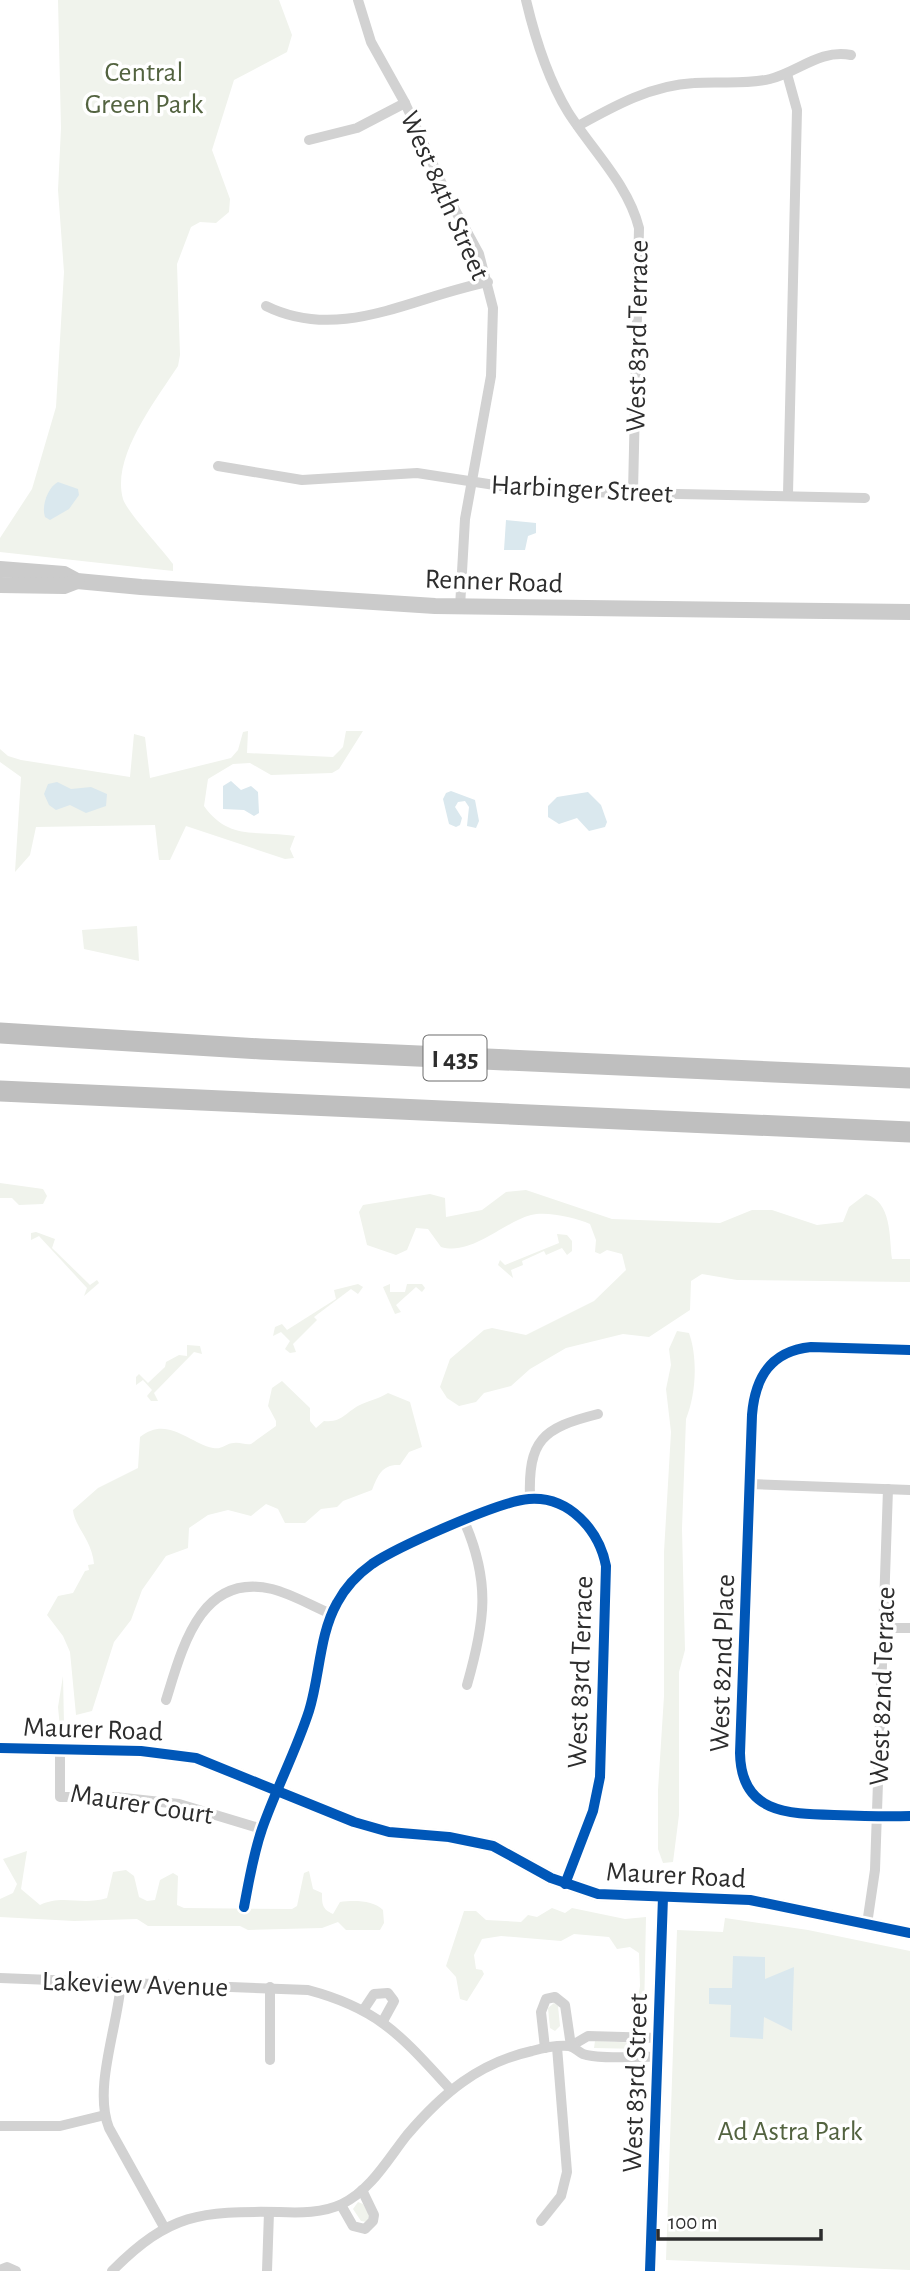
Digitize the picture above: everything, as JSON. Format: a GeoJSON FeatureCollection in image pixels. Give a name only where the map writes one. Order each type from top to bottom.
{"type":"FeatureCollection","features":[{"type":"Feature","properties":{"kind":"highway","name":"I 435"},"geometry":{"type":"LineString","coordinates":[[0,1033],[275,1050],[910,1078]]}},
{"type":"Feature","properties":{"kind":"highway","name":"I 435"},"geometry":{"type":"LineString","coordinates":[[0,1091],[910,1132]]}},
{"type":"Feature","properties":{"kind":"main road","name":"Renner Road"},"geometry":{"type":"LineString","coordinates":[[0,569],[64,574],[77,581],[460,607],[910,612]]}},
{"type":"Feature","properties":{"kind":"main road","name":"Renner Road"},"geometry":{"type":"LineString","coordinates":[[0,585],[64,586],[77,581]]}},
{"type":"Feature","properties":{"kind":"street","name":"West 84th Street"},"geometry":{"type":"LineString","coordinates":[[358,0],[371,42],[405,103],[448,197],[475,245],[488,282],[493,320],[491,376],[462,555],[460,607]]}},
{"type":"Feature","properties":{"kind":"street","name":"West 83rd Terrace"},"geometry":{"type":"LineString","coordinates":[[526,0],[549,72],[578,126],[628,198],[639,228],[633,492]]}},
{"type":"Feature","properties":{"kind":"street"},"geometry":{"type":"LineString","coordinates":[[578,126],[630,98],[653,90],[693,83],[752,82],[787,74],[827,55],[851,55]]}},
{"type":"Feature","properties":{"kind":"street"},"geometry":{"type":"LineString","coordinates":[[787,74],[797,110],[788,494]]}},
{"type":"Feature","properties":{"kind":"street"},"geometry":{"type":"LineString","coordinates":[[309,140],[357,128],[405,103]]}},
{"type":"Feature","properties":{"kind":"street"},"geometry":{"type":"LineString","coordinates":[[266,306],[299,317],[343,321],[373,316],[452,289],[488,282]]}},
{"type":"Feature","properties":{"kind":"street","name":"Harbinger Street"},"geometry":{"type":"LineString","coordinates":[[218,466],[302,480],[392,472],[417,473],[533,491],[788,494],[865,498]]}},
{"type":"Feature","properties":{"kind":"street","name":"West 82nd Place"},"geometry":{"type":"LineString","coordinates":[[910,1350],[804,1348],[786,1353],[770,1364],[757,1383],[754,1396],[740,1754],[743,1777],[758,1800],[787,1813],[910,1816]]}},
{"type":"Feature","properties":{"kind":"street"},"geometry":{"type":"LineString","coordinates":[[244,1907],[262,1829],[310,1709],[331,1614],[343,1593],[371,1564],[464,1521],[530,1499],[532,1457],[542,1437],[556,1427],[598,1414]]}},
{"type":"Feature","properties":{"kind":"street"},"geometry":{"type":"LineString","coordinates":[[750,1484],[910,1490]]}},
{"type":"Feature","properties":{"kind":"street","name":"West 82nd Terrace"},"geometry":{"type":"LineString","coordinates":[[867,1924],[874,1884],[888,1489]]}},
{"type":"Feature","properties":{"kind":"street","name":"West 83rd Terrace"},"geometry":{"type":"LineString","coordinates":[[530,1499],[555,1503],[585,1522],[600,1542],[606,1566],[600,1777],[593,1811],[565,1884]]}},
{"type":"Feature","properties":{"kind":"street"},"geometry":{"type":"LineString","coordinates":[[464,1521],[480,1561],[484,1600],[481,1630],[467,1685]]}},
{"type":"Feature","properties":{"kind":"street"},"geometry":{"type":"LineString","coordinates":[[166,1700],[192,1626],[208,1606],[223,1595],[245,1588],[268,1588],[331,1614]]}},
{"type":"Feature","properties":{"kind":"street"},"geometry":{"type":"LineString","coordinates":[[884,1628],[910,1628]]}},
{"type":"Feature","properties":{"kind":"street","name":"Maurer Road"},"geometry":{"type":"LineString","coordinates":[[0,1748],[171,1753],[211,1762],[346,1819],[388,1832],[457,1838],[493,1846],[565,1884],[598,1894],[750,1900],[910,1933]]}},
{"type":"Feature","properties":{"kind":"street","name":"Maurer Court"},"geometry":{"type":"LineString","coordinates":[[60,1750],[60,1797],[115,1797],[179,1804],[262,1829]]}},
{"type":"Feature","properties":{"kind":"street","name":"West 83rd Street"},"geometry":{"type":"LineString","coordinates":[[650,2271],[663,1897]]}},
{"type":"Feature","properties":{"kind":"street","name":"Lakeview Avenue"},"geometry":{"type":"LineString","coordinates":[[0,1978],[308,1990],[364,2010],[383,2021],[420,2055],[450,2089]]}},
{"type":"Feature","properties":{"kind":"street"},"geometry":{"type":"LineString","coordinates":[[121,1982],[118,2022],[104,2080],[105,2115],[109,2128],[164,2227]]}},
{"type":"Feature","properties":{"kind":"street"},"geometry":{"type":"LineString","coordinates":[[270,2060],[271,1987]]}},
{"type":"Feature","properties":{"kind":"street"},"geometry":{"type":"LineString","coordinates":[[364,2010],[374,1994],[388,1993],[393,1998],[393,2007],[383,2021]]}},
{"type":"Feature","properties":{"kind":"street"},"geometry":{"type":"LineString","coordinates":[[545,2048],[542,2007],[546,1999],[555,1997],[565,2005],[571,2046],[583,2054],[657,2057]]}},
{"type":"Feature","properties":{"kind":"street"},"geometry":{"type":"LineString","coordinates":[[112,2271],[138,2245],[164,2227],[204,2214],[312,2212],[341,2205],[362,2190],[427,2111],[450,2089],[502,2059],[545,2048],[571,2046],[588,2036],[658,2038]]}},
{"type":"Feature","properties":{"kind":"street"},"geometry":{"type":"LineString","coordinates":[[541,2221],[561,2196],[567,2172],[558,2047]]}},
{"type":"Feature","properties":{"kind":"street"},"geometry":{"type":"LineString","coordinates":[[0,2126],[60,2126],[105,2115]]}},
{"type":"Feature","properties":{"kind":"street"},"geometry":{"type":"LineString","coordinates":[[341,2205],[353,2226],[369,2226],[374,2215],[362,2190]]}},
{"type":"Feature","properties":{"kind":"street"},"geometry":{"type":"LineString","coordinates":[[267,2271],[269,2212]]}},
{"type":"Feature","properties":{"kind":"street"},"geometry":{"type":"LineString","coordinates":[[0,2270],[7,2267],[16,2271]]}},
{"type":"Feature","properties":{"kind":"green space","name":"Central Green Park"},"geometry":{"type":"Polygon","coordinates":[[[58,0],[279,0],[292,35],[287,52],[234,80],[212,150],[230,199],[229,212],[216,223],[200,222],[191,227],[177,264],[180,355],[178,366],[138,430],[123,465],[123,499],[138,522],[173,564],[173,571],[0,552],[0,538],[32,489],[56,407],[64,272],[58,190],[61,128],[58,0]]]}},
{"type":"Feature","properties":{"kind":"green space"},"geometry":{"type":"Polygon","coordinates":[[[248,731],[247,753],[333,757],[343,747],[346,731],[363,731],[339,769],[332,773],[271,775],[250,763],[233,764],[208,779],[204,806],[213,817],[223,825],[244,832],[295,836],[290,849],[294,858],[285,859],[186,826],[170,860],[159,860],[155,825],[36,827],[30,855],[15,872],[21,777],[0,762],[0,749],[8,756],[21,760],[130,777],[134,734],[145,737],[150,778],[231,758],[238,750],[243,732],[248,731]]]}},
{"type":"Feature","properties":{"kind":"green space"},"geometry":{"type":"Polygon","coordinates":[[[137,926],[139,961],[84,949],[82,930],[137,926]]]}},
{"type":"Feature","properties":{"kind":"green space"},"geometry":{"type":"Polygon","coordinates":[[[0,1183],[43,1189],[47,1196],[43,1204],[19,1205],[12,1198],[0,1198],[0,1183]]]}},
{"type":"Feature","properties":{"kind":"green space"},"geometry":{"type":"Polygon","coordinates":[[[526,1190],[612,1219],[720,1223],[752,1210],[772,1210],[817,1225],[843,1222],[849,1207],[866,1194],[874,1198],[885,1212],[892,1259],[910,1259],[910,1282],[737,1280],[702,1274],[691,1281],[690,1310],[649,1337],[623,1334],[566,1348],[530,1369],[511,1386],[484,1393],[476,1402],[459,1406],[447,1398],[440,1387],[450,1359],[484,1330],[492,1328],[526,1335],[594,1301],[626,1270],[622,1254],[607,1250],[600,1254],[595,1252],[596,1240],[590,1224],[569,1217],[545,1214],[520,1219],[475,1243],[453,1249],[441,1247],[428,1229],[416,1228],[407,1250],[396,1255],[367,1245],[359,1212],[363,1205],[430,1194],[445,1198],[446,1217],[482,1210],[506,1192],[526,1190]]]}},
{"type":"Feature","properties":{"kind":"green space"},"geometry":{"type":"Polygon","coordinates":[[[36,1232],[55,1239],[52,1248],[90,1285],[97,1280],[99,1283],[84,1296],[87,1288],[39,1236],[31,1240],[31,1233],[36,1232]]]}},
{"type":"Feature","properties":{"kind":"green space"},"geometry":{"type":"Polygon","coordinates":[[[557,1234],[567,1235],[572,1241],[572,1251],[567,1255],[562,1248],[546,1255],[544,1251],[522,1261],[523,1265],[511,1270],[513,1278],[498,1265],[500,1260],[505,1265],[559,1243],[557,1234]]]}},
{"type":"Feature","properties":{"kind":"green space"},"geometry":{"type":"Polygon","coordinates":[[[358,1284],[363,1287],[358,1294],[351,1289],[314,1317],[317,1320],[293,1344],[296,1352],[290,1353],[285,1349],[290,1341],[281,1332],[273,1336],[275,1327],[282,1324],[287,1330],[336,1299],[334,1290],[358,1284]]]}},
{"type":"Feature","properties":{"kind":"green space"},"geometry":{"type":"Polygon","coordinates":[[[390,1284],[390,1292],[405,1292],[407,1284],[422,1284],[425,1288],[422,1292],[416,1287],[396,1305],[401,1312],[395,1314],[383,1287],[390,1284]]]}},
{"type":"Feature","properties":{"kind":"green space"},"geometry":{"type":"Polygon","coordinates":[[[677,1331],[689,1333],[695,1376],[686,1419],[682,1529],[685,1650],[679,1672],[679,1815],[673,1862],[663,1863],[658,1849],[658,1790],[664,1696],[664,1552],[671,1432],[666,1389],[671,1365],[669,1349],[677,1331]]]}},
{"type":"Feature","properties":{"kind":"green space"},"geometry":{"type":"Polygon","coordinates":[[[187,1345],[200,1346],[202,1354],[194,1352],[154,1393],[158,1401],[151,1401],[147,1396],[152,1390],[143,1380],[136,1385],[136,1377],[139,1374],[148,1383],[165,1367],[166,1362],[179,1355],[187,1356],[187,1345]]]}},
{"type":"Feature","properties":{"kind":"green space"},"geometry":{"type":"Polygon","coordinates":[[[282,1381],[310,1408],[310,1421],[316,1428],[324,1421],[336,1420],[366,1402],[388,1393],[410,1402],[422,1447],[409,1452],[400,1465],[385,1469],[372,1490],[343,1501],[337,1507],[321,1509],[305,1523],[285,1523],[278,1509],[266,1504],[251,1516],[228,1510],[208,1515],[189,1528],[188,1548],[166,1556],[142,1590],[131,1620],[114,1642],[92,1711],[76,1715],[70,1652],[63,1636],[47,1615],[58,1596],[73,1593],[85,1571],[89,1570],[88,1565],[94,1564],[93,1555],[76,1522],[73,1510],[98,1488],[138,1468],[140,1437],[150,1431],[169,1429],[213,1448],[231,1443],[251,1444],[276,1426],[268,1406],[272,1388],[282,1381]]]}},
{"type":"Feature","properties":{"kind":"green space"},"geometry":{"type":"Polygon","coordinates":[[[63,1676],[64,1725],[60,1728],[58,1707],[63,1676]]]}},
{"type":"Feature","properties":{"kind":"green space"},"geometry":{"type":"Polygon","coordinates":[[[27,1851],[21,1889],[40,1905],[57,1900],[89,1901],[107,1898],[113,1872],[126,1870],[134,1876],[139,1897],[147,1901],[155,1900],[160,1880],[173,1873],[178,1876],[177,1905],[184,1908],[292,1909],[297,1906],[304,1873],[309,1871],[313,1889],[322,1893],[323,1906],[329,1912],[333,1914],[340,1902],[369,1903],[383,1910],[384,1923],[380,1930],[346,1930],[338,1922],[322,1928],[248,1930],[240,1926],[148,1926],[137,1919],[74,1921],[0,1917],[0,1899],[13,1893],[17,1884],[3,1859],[27,1851]]]}},
{"type":"Feature","properties":{"kind":"green space"},"geometry":{"type":"Polygon","coordinates":[[[552,1908],[565,1913],[572,1908],[625,1919],[646,1917],[644,2014],[639,2017],[635,2015],[640,1986],[639,1953],[630,1947],[617,1949],[609,1937],[574,1934],[561,1941],[501,1936],[482,1939],[474,1955],[476,1969],[482,1970],[484,1974],[467,2001],[460,1999],[456,1977],[446,1966],[464,1911],[476,1911],[486,1920],[521,1922],[528,1915],[537,1917],[552,1908]]]}},
{"type":"Feature","properties":{"kind":"green space","name":"Ad Astra Park"},"geometry":{"type":"Polygon","coordinates":[[[725,1918],[808,1930],[910,1951],[910,2270],[666,2260],[677,1930],[723,1932],[725,1918]]]}},
{"type":"Feature","properties":{"kind":"green space"},"geometry":{"type":"Polygon","coordinates":[[[554,2003],[558,2006],[560,2026],[555,2031],[550,2028],[548,2008],[554,2003]]]}},
{"type":"Feature","properties":{"kind":"green space"},"geometry":{"type":"Polygon","coordinates":[[[595,2041],[643,2045],[640,2049],[594,2048],[595,2041]]]}},
{"type":"Feature","properties":{"kind":"green space"},"geometry":{"type":"Polygon","coordinates":[[[358,2202],[363,2204],[370,2216],[367,2222],[361,2221],[353,2209],[358,2202]]]}},
{"type":"Feature","properties":{"kind":"shaded area"},"geometry":{"type":"Polygon","coordinates":[[[58,482],[78,489],[79,495],[69,509],[50,520],[45,517],[45,502],[48,492],[58,482]]]}},
{"type":"Feature","properties":{"kind":"shaded area"},"geometry":{"type":"Polygon","coordinates":[[[506,520],[536,523],[536,533],[528,536],[525,550],[504,550],[506,520]]]}},
{"type":"Feature","properties":{"kind":"shaded area"},"geometry":{"type":"Polygon","coordinates":[[[231,781],[241,790],[251,786],[258,792],[259,813],[254,816],[244,810],[223,809],[223,786],[231,781]]]}},
{"type":"Feature","properties":{"kind":"shaded area"},"geometry":{"type":"Polygon","coordinates":[[[57,782],[71,789],[91,787],[107,794],[106,806],[86,813],[70,805],[56,810],[49,805],[44,794],[48,784],[57,782]]]}},
{"type":"Feature","properties":{"kind":"shaded area"},"geometry":{"type":"Polygon","coordinates":[[[451,791],[475,800],[479,821],[476,828],[467,826],[469,807],[465,801],[458,802],[455,807],[462,818],[460,825],[456,827],[449,824],[443,799],[446,793],[451,791]]]}},
{"type":"Feature","properties":{"kind":"shaded area"},"geometry":{"type":"Polygon","coordinates":[[[588,792],[601,805],[607,822],[605,827],[589,831],[577,818],[559,824],[548,817],[548,806],[557,797],[588,792]]]}},
{"type":"Feature","properties":{"kind":"shaded area"},"geometry":{"type":"Polygon","coordinates":[[[733,1956],[765,1957],[765,1979],[794,1967],[792,2031],[764,2017],[763,2039],[730,2037],[731,2005],[709,2004],[709,1988],[732,1988],[733,1956]]]}},
{"type":"Feature","properties":{"kind":"cycle path"},"geometry":{"type":"LineString","coordinates":[[910,1350],[811,1347],[785,1354],[776,1360],[761,1378],[752,1415],[740,1753],[742,1773],[748,1788],[758,1799],[770,1806],[800,1813],[910,1816]]}},
{"type":"Feature","properties":{"kind":"cycle path"},"geometry":{"type":"LineString","coordinates":[[244,1907],[259,1839],[309,1711],[327,1628],[344,1592],[367,1568],[385,1556],[473,1516],[529,1499],[557,1503],[580,1518],[597,1540],[606,1566],[600,1777],[593,1811],[565,1884]]}},
{"type":"Feature","properties":{"kind":"cycle path"},"geometry":{"type":"LineString","coordinates":[[0,1748],[141,1751],[196,1758],[354,1822],[389,1832],[449,1837],[493,1846],[551,1878],[598,1894],[750,1900],[910,1933]]}},
{"type":"Feature","properties":{"kind":"cycle path"},"geometry":{"type":"LineString","coordinates":[[650,2271],[663,1897]]}}]}
